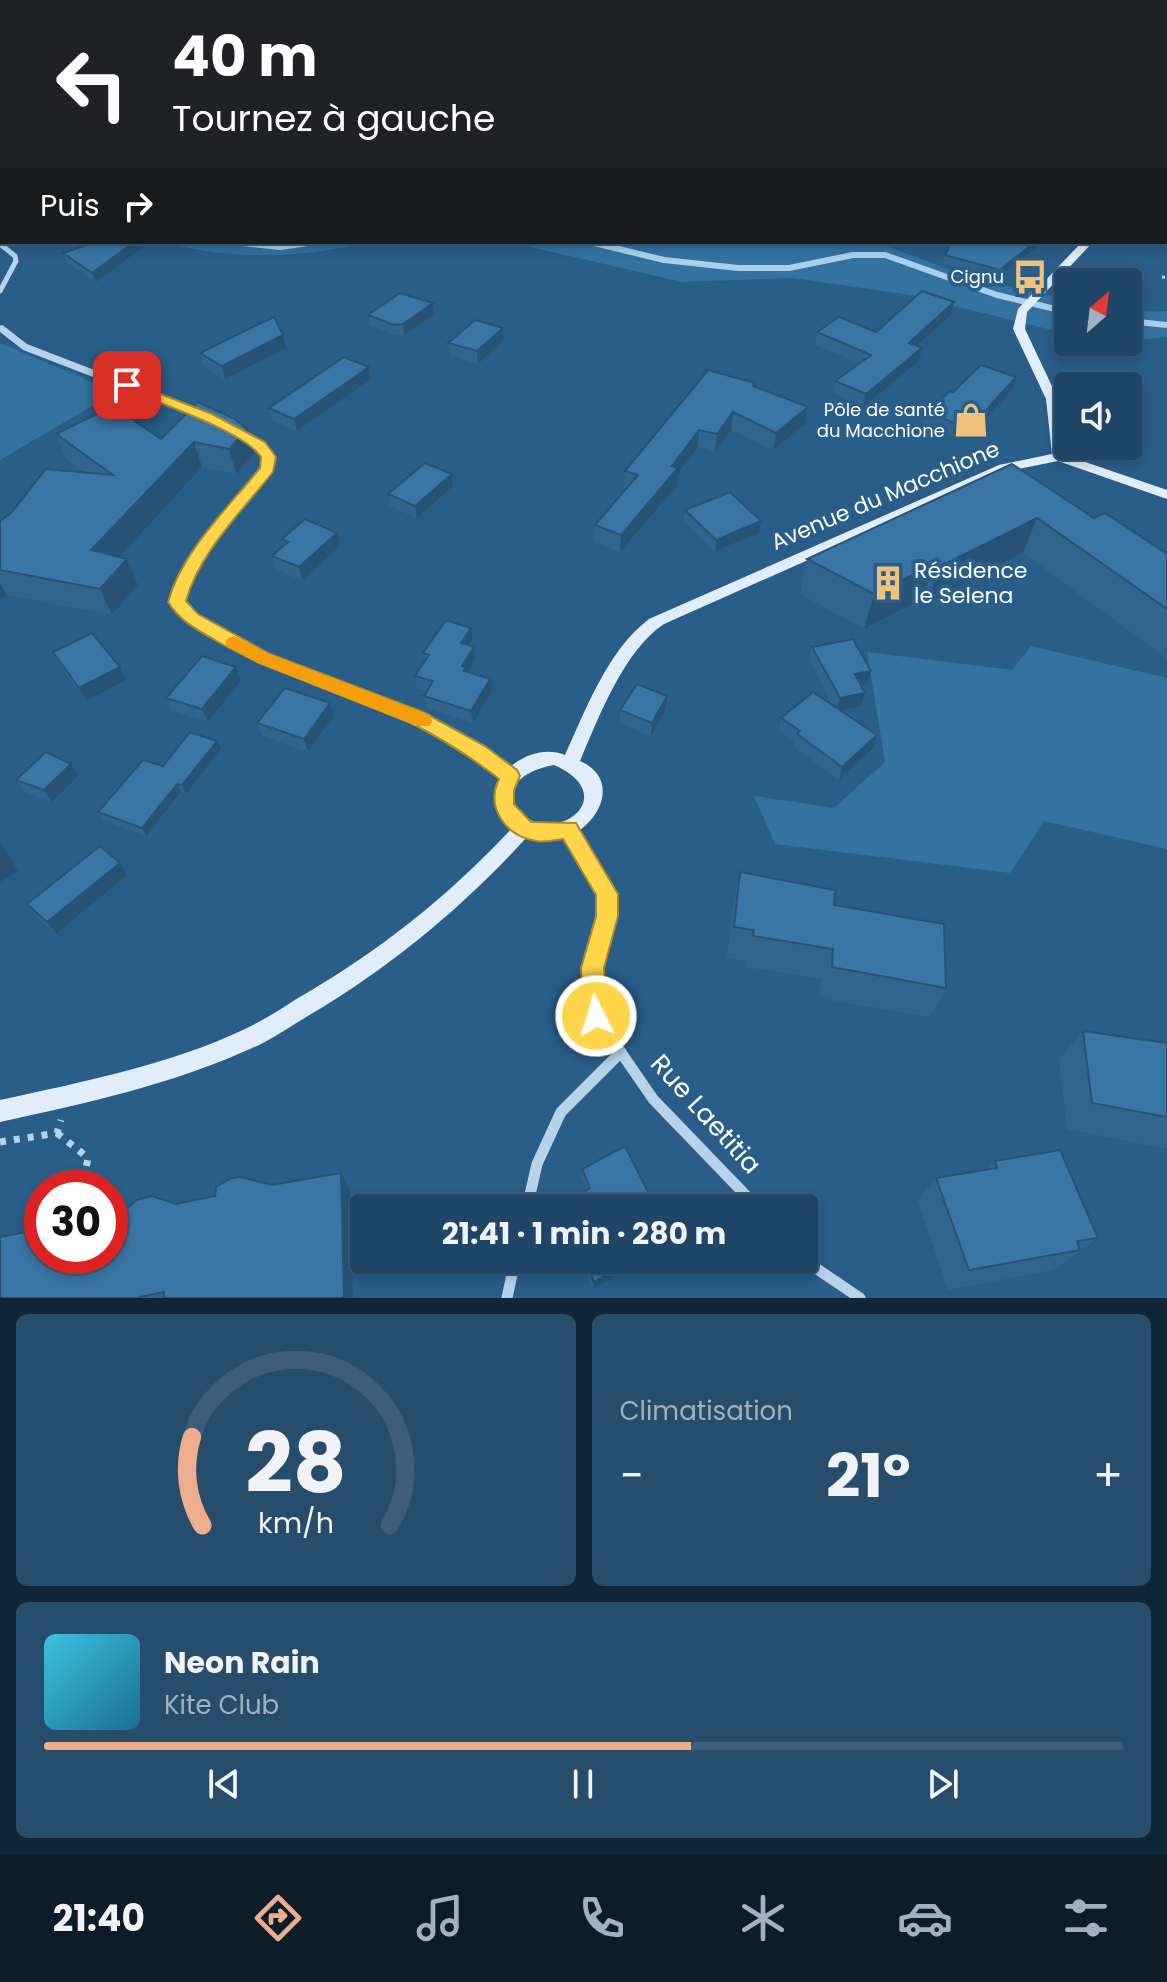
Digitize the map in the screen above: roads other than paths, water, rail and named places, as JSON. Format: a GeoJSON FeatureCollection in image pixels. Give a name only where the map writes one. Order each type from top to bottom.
{"type":"FeatureCollection","features":[{"type":"Feature","properties":{"kind":"main road"},"geometry":{"type":"LineString","coordinates":[[1054,416],[1052,399],[1019,329],[1022,311],[1086,244]]}},
{"type":"Feature","properties":{"kind":"main road","name":"Avenue du Macchione"},"geometry":{"type":"LineString","coordinates":[[571,762],[587,726],[631,647],[651,625],[1004,468],[1054,458]]}},
{"type":"Feature","properties":{"kind":"main road"},"geometry":{"type":"LineString","coordinates":[[1068,460],[1167,495]]}},
{"type":"Feature","properties":{"kind":"main road"},"geometry":{"type":"LineString","coordinates":[[555,758],[571,762],[585,771],[593,784],[595,799],[590,811],[568,830],[539,833],[524,828],[511,818],[504,805],[503,790],[510,776],[522,765],[537,759],[555,758]]}},
{"type":"Feature","properties":{"kind":"main road"},"geometry":{"type":"LineString","coordinates":[[0,1111],[119,1084],[246,1040],[351,980],[486,871],[524,828]]}},
{"type":"Feature","properties":{"kind":"street"},"geometry":{"type":"LineString","coordinates":[[0,244],[15,256],[16,261],[0,291]]}},
{"type":"Feature","properties":{"kind":"street"},"geometry":{"type":"LineString","coordinates":[[0,328],[25,347],[207,417]]}},
{"type":"Feature","properties":{"kind":"street"},"geometry":{"type":"LineString","coordinates":[[232,430],[260,445],[268,457],[267,469],[194,561],[182,582],[177,602],[191,619],[263,658],[416,717],[478,752],[510,776]]}},
{"type":"Feature","properties":{"kind":"street","name":"Rue Laetitia"},"geometry":{"type":"LineString","coordinates":[[568,830],[607,894],[607,916],[592,968],[596,1016],[653,1099],[745,1194]]}},
{"type":"Feature","properties":{"kind":"street"},"geometry":{"type":"LineString","coordinates":[[530,1194],[537,1164],[561,1112],[621,1052]]}},
{"type":"Feature","properties":{"kind":"street"},"geometry":{"type":"LineString","coordinates":[[818,1270],[860,1298]]}},
{"type":"Feature","properties":{"kind":"street"},"geometry":{"type":"LineString","coordinates":[[507,1298],[512,1274]]}},
{"type":"Feature","properties":{"kind":"waterway"},"geometry":{"type":"LineString","coordinates":[[252,244],[280,247],[301,244]]}},
{"type":"Feature","properties":{"kind":"waterway"},"geometry":{"type":"LineString","coordinates":[[598,244],[664,260],[738,268],[789,268],[853,255],[885,255],[997,295],[1054,309]]}},
{"type":"Feature","properties":{"kind":"waterway"},"geometry":{"type":"LineString","coordinates":[[1142,322],[1167,325]]}},
{"type":"Feature","properties":{"kind":"place","name":"Cignu"},"geometry":{"type":"Point","coordinates":[1030,277]}},
{"type":"Feature","properties":{"kind":"place","name":"Pôle de santé du Macchione"},"geometry":{"type":"Point","coordinates":[971,420]}},
{"type":"Feature","properties":{"kind":"place","name":"Résidence le Selena"},"geometry":{"type":"Point","coordinates":[888,583]}}]}
